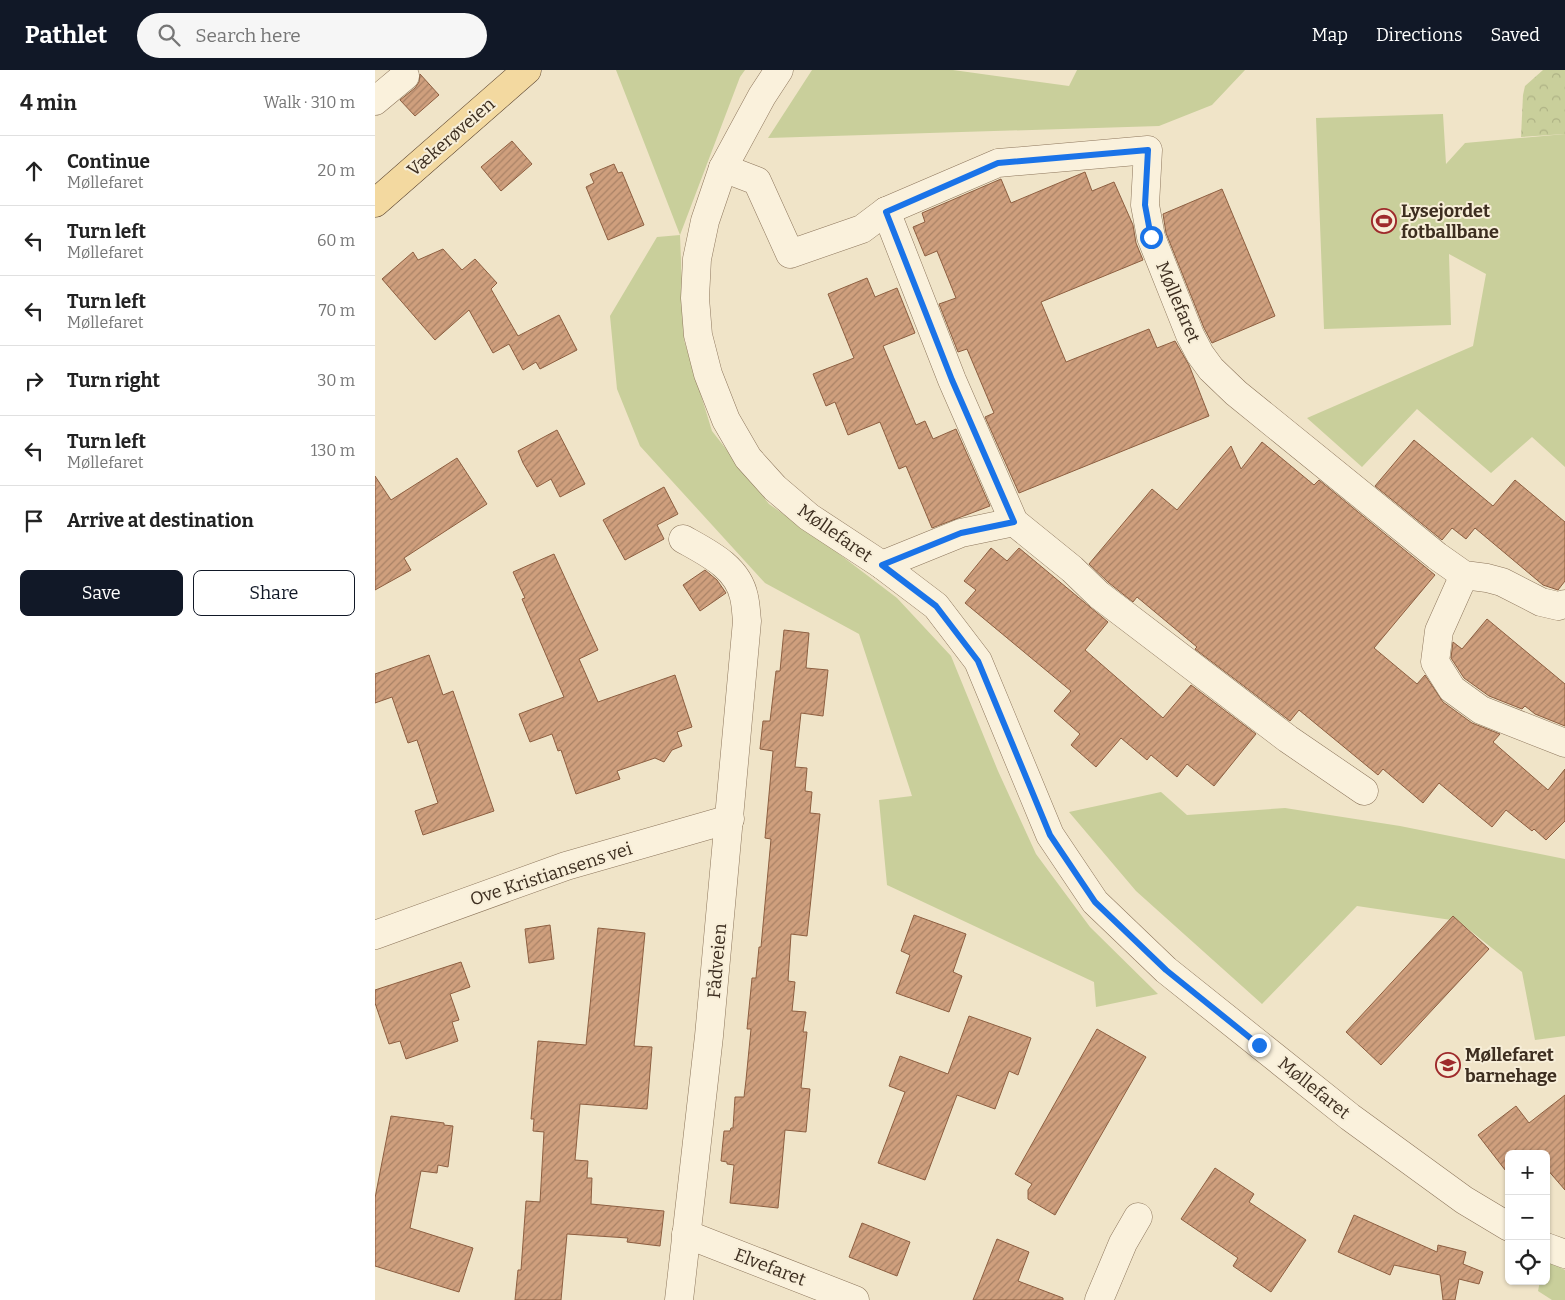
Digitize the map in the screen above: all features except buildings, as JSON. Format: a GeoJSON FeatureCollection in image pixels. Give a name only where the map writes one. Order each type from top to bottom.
{"type":"FeatureCollection","features":[{"type":"Feature","properties":{"kind":"main road","name":"Vækerøveien"},"geometry":{"type":"LineString","coordinates":[[375,203],[527,70]]}},
{"type":"Feature","properties":{"kind":"street","name":"Møllefaret"},"geometry":{"type":"LineString","coordinates":[[779,70],[762,96],[723,168],[705,221],[697,258],[695,298],[698,335],[708,374],[726,420],[748,458],[775,488],[809,516],[882,565],[936,606],[978,661],[1050,835],[1095,902],[1166,970],[1343,1112],[1464,1200],[1505,1224]]}},
{"type":"Feature","properties":{"kind":"street"},"geometry":{"type":"LineString","coordinates":[[375,101],[405,76]]}},
{"type":"Feature","properties":{"kind":"street","name":"Møllefaret"},"geometry":{"type":"LineString","coordinates":[[723,168],[757,182],[790,254],[862,229],[886,212],[998,163],[1148,150],[1145,205],[1151,237],[1190,335],[1211,369],[1236,393],[1437,556],[1464,574],[1502,582],[1541,602],[1559,606],[1565,604]]}},
{"type":"Feature","properties":{"kind":"street"},"geometry":{"type":"LineString","coordinates":[[886,212],[952,380],[1014,522],[1072,569],[1099,595],[1288,739],[1364,791]]}},
{"type":"Feature","properties":{"kind":"street"},"geometry":{"type":"LineString","coordinates":[[882,565],[961,533],[1014,522]]}},
{"type":"Feature","properties":{"kind":"street","name":"Fådveien"},"geometry":{"type":"LineString","coordinates":[[679,1300],[709,1036],[747,621],[744,596],[737,580],[728,567],[683,539]]}},
{"type":"Feature","properties":{"kind":"street"},"geometry":{"type":"LineString","coordinates":[[1464,574],[1439,631],[1435,662],[1452,689],[1481,710],[1565,743]]}},
{"type":"Feature","properties":{"kind":"street","name":"Ove Kristiansens vei"},"geometry":{"type":"LineString","coordinates":[[375,935],[566,866],[730,819]]}},
{"type":"Feature","properties":{"kind":"street"},"geometry":{"type":"LineString","coordinates":[[1099,1300],[1119,1252],[1138,1217]]}},
{"type":"Feature","properties":{"kind":"street","name":"Elvefaret"},"geometry":{"type":"LineString","coordinates":[[686,1234],[855,1300]]}},
{"type":"Feature","properties":{"kind":"street"},"geometry":{"type":"LineString","coordinates":[[1550,1248],[1565,1254]]}},
{"type":"Feature","properties":{"kind":"green space"},"geometry":{"type":"Polygon","coordinates":[[[616,70],[745,70],[740,77],[680,235],[616,70]]]}},
{"type":"Feature","properties":{"kind":"green space"},"geometry":{"type":"Polygon","coordinates":[[[812,70],[953,70],[1069,86],[1077,70],[1245,70],[1212,105],[1159,126],[768,138],[812,70]]]}},
{"type":"Feature","properties":{"kind":"green space"},"geometry":{"type":"Polygon","coordinates":[[[1543,70],[1565,70],[1565,134],[1521,137],[1525,86],[1543,70]]]}},
{"type":"Feature","properties":{"kind":"green space"},"geometry":{"type":"Polygon","coordinates":[[[1443,114],[1446,164],[1465,143],[1565,134],[1565,467],[1532,437],[1491,473],[1417,409],[1362,467],[1307,418],[1473,346],[1486,274],[1449,254],[1451,325],[1324,329],[1316,118],[1443,114]]]}},
{"type":"Feature","properties":{"kind":"green space"},"geometry":{"type":"Polygon","coordinates":[[[680,235],[684,340],[712,431],[769,504],[897,598],[951,656],[998,771],[1036,854],[1090,927],[1158,994],[1096,1007],[1094,982],[887,885],[879,800],[912,796],[859,634],[765,583],[640,446],[617,389],[610,316],[657,237],[680,235]]]}},
{"type":"Feature","properties":{"kind":"green space"},"geometry":{"type":"Polygon","coordinates":[[[1161,792],[1187,815],[1285,808],[1400,826],[1565,859],[1565,1036],[1535,1040],[1522,972],[1458,921],[1357,906],[1262,1004],[1136,891],[1069,812],[1161,792]]]}},
{"type":"Feature","properties":{"kind":"green space"},"geometry":{"type":"Polygon","coordinates":[[[1550,1262],[1565,1270],[1565,1300],[1552,1300],[1538,1291],[1539,1285],[1550,1285],[1550,1262]]]}},
{"type":"Feature","properties":{"kind":"place","name":"Lysejordet fotballbane"},"geometry":{"type":"Point","coordinates":[1384,221]}},
{"type":"Feature","properties":{"kind":"place","name":"Møllefaret barnehage"},"geometry":{"type":"Point","coordinates":[1448,1065]}},
{"type":"Feature","properties":{"kind":"route"},"geometry":{"type":"LineString","coordinates":[[1151,237],[1145,205],[1148,150],[998,163],[886,212],[952,380],[1014,522],[961,533],[882,565],[936,606],[978,661],[1050,835],[1095,902],[1166,970],[1259,1045]]}}]}
